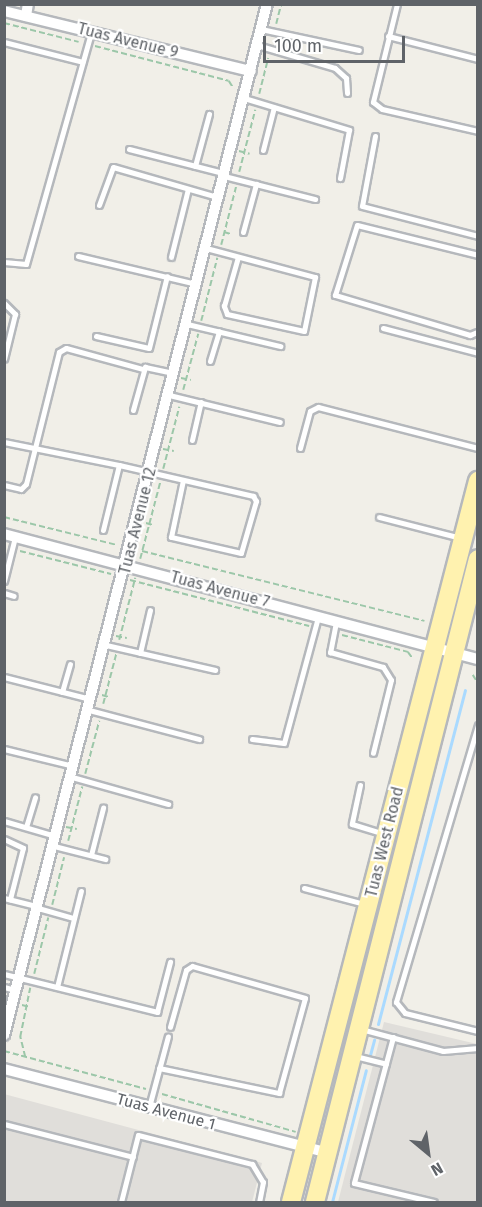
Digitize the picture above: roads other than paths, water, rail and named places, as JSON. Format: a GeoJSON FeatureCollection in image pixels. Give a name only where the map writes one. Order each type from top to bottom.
{"type":"FeatureCollection","features":[{"type":"Feature","properties":{"kind":"main road","name":"Tuas West Road"},"geometry":{"type":"LineString","coordinates":[[291,1203],[477,481]]}},
{"type":"Feature","properties":{"kind":"main road","name":"Tuas West Road"},"geometry":{"type":"LineString","coordinates":[[315,1203],[477,559]]}},
{"type":"Feature","properties":{"kind":"street"},"geometry":{"type":"LineString","coordinates":[[26,16],[28,4]]}},
{"type":"Feature","properties":{"kind":"street","name":"Tuas Avenue 12"},"geometry":{"type":"LineString","coordinates":[[4,1035],[124,578],[267,4]]}},
{"type":"Feature","properties":{"kind":"street","name":"Tuas Avenue 9"},"geometry":{"type":"LineString","coordinates":[[4,11],[250,71]]}},
{"type":"Feature","properties":{"kind":"street","name":"Tuas Avenue 7"},"geometry":{"type":"LineString","coordinates":[[10,536],[318,617],[335,627],[434,647],[477,659]]}},
{"type":"Feature","properties":{"kind":"street","name":"Tuas Avenue 1"},"geometry":{"type":"LineString","coordinates":[[4,1069],[149,1107],[308,1142],[328,1153]]}},
{"type":"Feature","properties":{"kind":"lane"},"geometry":{"type":"LineString","coordinates":[[397,4],[388,36],[375,104],[477,131]]}},
{"type":"Feature","properties":{"kind":"lane"},"geometry":{"type":"LineString","coordinates":[[261,29],[359,51]]}},
{"type":"Feature","properties":{"kind":"lane"},"geometry":{"type":"LineString","coordinates":[[4,262],[26,264],[92,32]]}},
{"type":"Feature","properties":{"kind":"lane"},"geometry":{"type":"LineString","coordinates":[[388,36],[477,59]]}},
{"type":"Feature","properties":{"kind":"lane"},"geometry":{"type":"LineString","coordinates":[[4,42],[83,62]]}},
{"type":"Feature","properties":{"kind":"lane"},"geometry":{"type":"LineString","coordinates":[[257,45],[334,68],[346,78],[347,93]]}},
{"type":"Feature","properties":{"kind":"lane"},"geometry":{"type":"LineString","coordinates":[[244,98],[349,130],[340,178]]}},
{"type":"Feature","properties":{"kind":"lane"},"geometry":{"type":"LineString","coordinates":[[263,150],[274,107]]}},
{"type":"Feature","properties":{"kind":"lane"},"geometry":{"type":"LineString","coordinates":[[195,166],[209,114]]}},
{"type":"Feature","properties":{"kind":"lane"},"geometry":{"type":"LineString","coordinates":[[375,136],[360,204],[477,236]]}},
{"type":"Feature","properties":{"kind":"lane"},"geometry":{"type":"LineString","coordinates":[[129,149],[315,199]]}},
{"type":"Feature","properties":{"kind":"lane"},"geometry":{"type":"LineString","coordinates":[[99,205],[113,167],[219,198]]}},
{"type":"Feature","properties":{"kind":"lane"},"geometry":{"type":"LineString","coordinates":[[243,232],[256,184]]}},
{"type":"Feature","properties":{"kind":"lane"},"geometry":{"type":"LineString","coordinates":[[171,258],[188,189]]}},
{"type":"Feature","properties":{"kind":"lane"},"geometry":{"type":"LineString","coordinates":[[477,255],[357,225],[335,295],[470,335],[477,332]]}},
{"type":"Feature","properties":{"kind":"lane"},"geometry":{"type":"LineString","coordinates":[[206,248],[316,279],[304,331],[227,314],[224,306],[237,257]]}},
{"type":"Feature","properties":{"kind":"lane"},"geometry":{"type":"LineString","coordinates":[[78,256],[197,284]]}},
{"type":"Feature","properties":{"kind":"lane"},"geometry":{"type":"LineString","coordinates":[[96,336],[149,348],[167,276]]}},
{"type":"Feature","properties":{"kind":"lane"},"geometry":{"type":"LineString","coordinates":[[4,303],[15,314],[4,359]]}},
{"type":"Feature","properties":{"kind":"lane"},"geometry":{"type":"LineString","coordinates":[[188,324],[280,346]]}},
{"type":"Feature","properties":{"kind":"lane"},"geometry":{"type":"LineString","coordinates":[[383,328],[477,353]]}},
{"type":"Feature","properties":{"kind":"lane"},"geometry":{"type":"LineString","coordinates":[[210,361],[219,331]]}},
{"type":"Feature","properties":{"kind":"lane"},"geometry":{"type":"LineString","coordinates":[[4,485],[21,489],[26,484],[59,352],[66,348],[144,369],[175,373]]}},
{"type":"Feature","properties":{"kind":"lane"},"geometry":{"type":"LineString","coordinates":[[133,411],[144,369]]}},
{"type":"Feature","properties":{"kind":"lane"},"geometry":{"type":"LineString","coordinates":[[169,395],[280,422]]}},
{"type":"Feature","properties":{"kind":"lane"},"geometry":{"type":"LineString","coordinates":[[192,440],[201,402]]}},
{"type":"Feature","properties":{"kind":"lane"},"geometry":{"type":"LineString","coordinates":[[300,448],[310,411],[318,407],[477,448]]}},
{"type":"Feature","properties":{"kind":"lane"},"geometry":{"type":"LineString","coordinates":[[4,442],[119,465],[150,473],[183,480],[255,497],[241,553],[171,537],[183,480]]}},
{"type":"Feature","properties":{"kind":"lane"},"geometry":{"type":"LineString","coordinates":[[103,530],[119,465]]}},
{"type":"Feature","properties":{"kind":"lane"},"geometry":{"type":"LineString","coordinates":[[379,517],[463,538]]}},
{"type":"Feature","properties":{"kind":"lane"},"geometry":{"type":"LineString","coordinates":[[4,581],[12,549],[10,536]]}},
{"type":"Feature","properties":{"kind":"lane"},"geometry":{"type":"LineString","coordinates":[[4,593],[14,596]]}},
{"type":"Feature","properties":{"kind":"lane"},"geometry":{"type":"LineString","coordinates":[[140,653],[150,610]]}},
{"type":"Feature","properties":{"kind":"lane"},"geometry":{"type":"LineString","coordinates":[[252,739],[284,743],[318,617]]}},
{"type":"Feature","properties":{"kind":"lane"},"geometry":{"type":"LineString","coordinates":[[335,627],[332,653],[383,667],[391,681],[373,753]]}},
{"type":"Feature","properties":{"kind":"lane"},"geometry":{"type":"LineString","coordinates":[[108,640],[140,653],[215,670]]}},
{"type":"Feature","properties":{"kind":"lane"},"geometry":{"type":"LineString","coordinates":[[62,692],[70,664]]}},
{"type":"Feature","properties":{"kind":"lane"},"geometry":{"type":"LineString","coordinates":[[4,677],[62,692],[91,705],[199,739]]}},
{"type":"Feature","properties":{"kind":"lane"},"geometry":{"type":"LineString","coordinates":[[477,725],[396,1002],[405,1013],[477,1031]]}},
{"type":"Feature","properties":{"kind":"lane"},"geometry":{"type":"LineString","coordinates":[[4,749],[168,804]]}},
{"type":"Feature","properties":{"kind":"lane"},"geometry":{"type":"LineString","coordinates":[[360,785],[353,826],[387,834]]}},
{"type":"Feature","properties":{"kind":"lane"},"geometry":{"type":"LineString","coordinates":[[26,827],[35,797]]}},
{"type":"Feature","properties":{"kind":"lane"},"geometry":{"type":"LineString","coordinates":[[91,855],[103,808]]}},
{"type":"Feature","properties":{"kind":"lane"},"geometry":{"type":"LineString","coordinates":[[4,821],[57,836],[91,855],[105,859]]}},
{"type":"Feature","properties":{"kind":"lane"},"geometry":{"type":"LineString","coordinates":[[4,839],[23,848],[7,898],[74,918]]}},
{"type":"Feature","properties":{"kind":"lane"},"geometry":{"type":"LineString","coordinates":[[304,888],[369,905]]}},
{"type":"Feature","properties":{"kind":"lane"},"geometry":{"type":"LineString","coordinates":[[57,987],[81,891]]}},
{"type":"Feature","properties":{"kind":"lane"},"geometry":{"type":"LineString","coordinates":[[4,974],[157,1012],[170,962]]}},
{"type":"Feature","properties":{"kind":"lane"},"geometry":{"type":"LineString","coordinates":[[159,1068],[279,1093],[305,998],[192,966],[186,970],[170,1027]]}},
{"type":"Feature","properties":{"kind":"lane"},"geometry":{"type":"LineString","coordinates":[[4,987],[16,991]]}},
{"type":"Feature","properties":{"kind":"lane"},"geometry":{"type":"LineString","coordinates":[[359,1028],[443,1051],[477,1048]]}},
{"type":"Feature","properties":{"kind":"lane"},"geometry":{"type":"LineString","coordinates":[[149,1107],[168,1036]]}},
{"type":"Feature","properties":{"kind":"lane"},"geometry":{"type":"LineString","coordinates":[[393,1036],[354,1183],[434,1203]]}},
{"type":"Feature","properties":{"kind":"lane"},"geometry":{"type":"LineString","coordinates":[[353,1056],[386,1064]]}},
{"type":"Feature","properties":{"kind":"lane"},"geometry":{"type":"LineString","coordinates":[[4,1124],[133,1157]]}},
{"type":"Feature","properties":{"kind":"lane"},"geometry":{"type":"LineString","coordinates":[[123,1202],[138,1135],[246,1160],[263,1182],[259,1203]]}},
{"type":"Feature","properties":{"kind":"waterway"},"geometry":{"type":"LineString","coordinates":[[378,1024],[465,690]]}},
{"type":"Feature","properties":{"kind":"waterway"},"geometry":{"type":"LineString","coordinates":[[370,1055],[374,1040]]}},
{"type":"Feature","properties":{"kind":"waterway"},"geometry":{"type":"LineString","coordinates":[[332,1202],[366,1070]]}}]}
